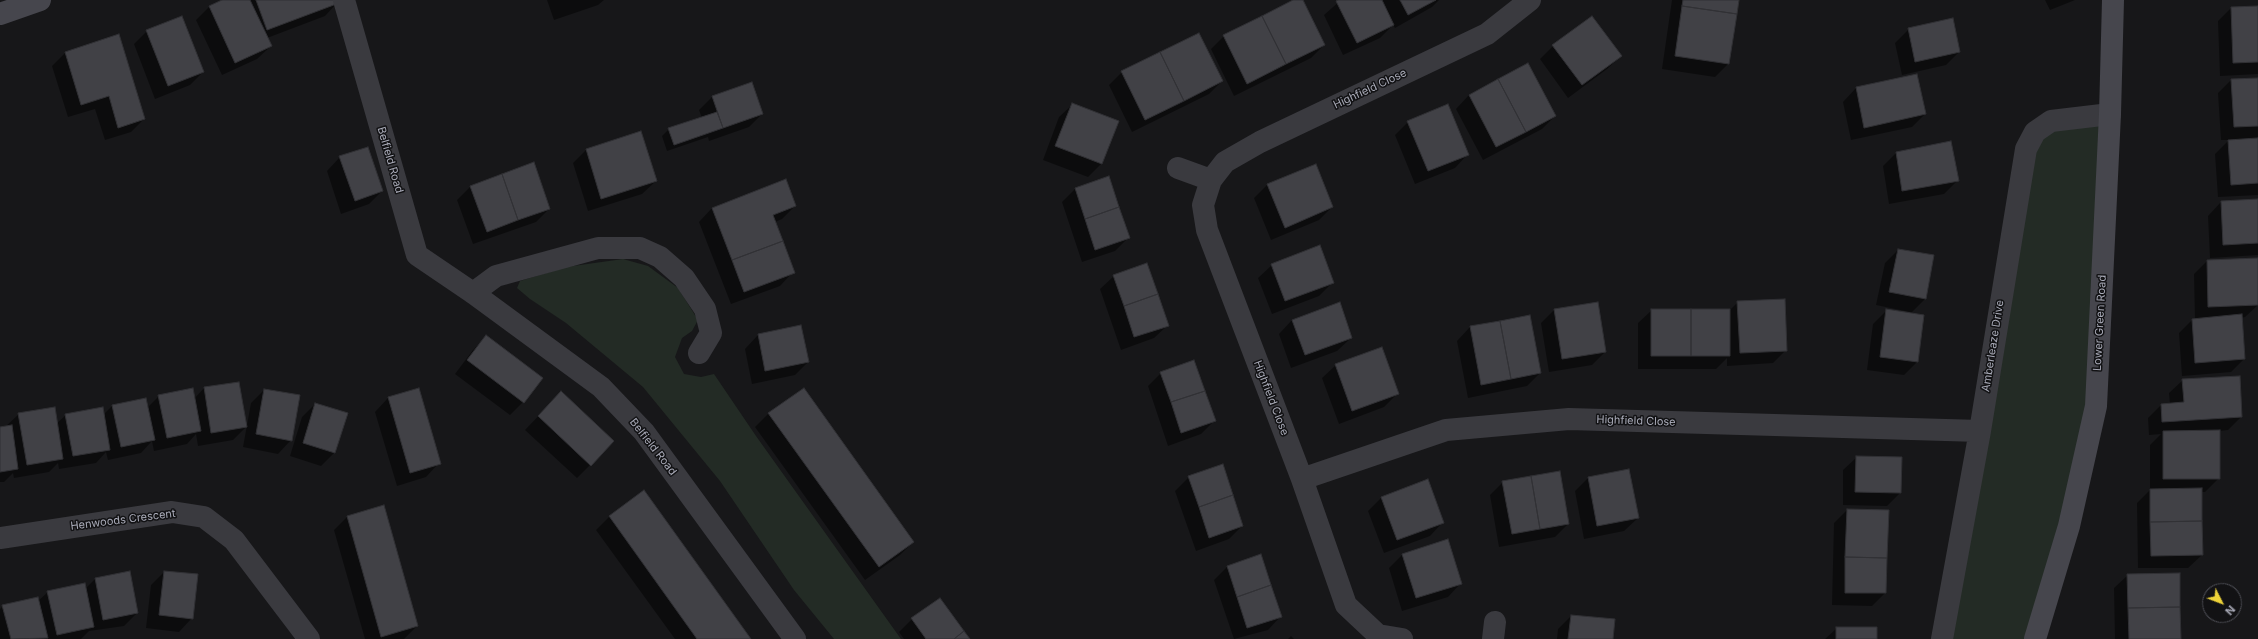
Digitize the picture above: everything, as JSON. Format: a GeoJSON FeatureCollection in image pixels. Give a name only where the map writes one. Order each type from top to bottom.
{"type":"FeatureCollection","features":[{"type":"Feature","properties":{"kind":"street"},"geometry":{"type":"LineString","coordinates":[[0,14],[40,0]]}},
{"type":"Feature","properties":{"kind":"street","name":"Belfield Road"},"geometry":{"type":"LineString","coordinates":[[344,0],[417,255],[473,292],[601,388],[644,432],[795,639]]}},
{"type":"Feature","properties":{"kind":"street","name":"Highfield Close"},"geometry":{"type":"LineString","coordinates":[[1402,639],[1378,635],[1346,606],[1302,479],[1207,230],[1203,205],[1211,180],[1225,162],[1260,142],[1487,34],[1530,0]]}},
{"type":"Feature","properties":{"kind":"street","name":"Lower Green Road"},"geometry":{"type":"LineString","coordinates":[[2035,639],[2069,526],[2096,406],[2110,114],[2113,0]]}},
{"type":"Feature","properties":{"kind":"street","name":"Amberleaze Drive"},"geometry":{"type":"LineString","coordinates":[[1942,639],[1980,430],[2026,149],[2035,132],[2051,121],[2110,114]]}},
{"type":"Feature","properties":{"kind":"street"},"geometry":{"type":"LineString","coordinates":[[1178,168],[1211,180]]}},
{"type":"Feature","properties":{"kind":"street"},"geometry":{"type":"LineString","coordinates":[[473,292],[496,276],[598,248],[640,248],[660,257],[684,278],[705,309],[711,333],[699,353]]}},
{"type":"Feature","properties":{"kind":"street","name":"Highfield Close"},"geometry":{"type":"LineString","coordinates":[[1302,479],[1446,430],[1569,419],[1980,430]]}},
{"type":"Feature","properties":{"kind":"street","name":"Henwoods Crescent"},"geometry":{"type":"LineString","coordinates":[[0,538],[172,512],[204,516],[234,540],[309,639]]}},
{"type":"Feature","properties":{"kind":"shaded area"},"geometry":{"type":"Polygon","coordinates":[[[2110,114],[2096,406],[2035,639],[1942,639],[2035,132],[2110,114]]]}},
{"type":"Feature","properties":{"kind":"shaded area"},"geometry":{"type":"Polygon","coordinates":[[[623,259],[648,266],[678,288],[698,320],[692,331],[682,338],[675,357],[684,374],[701,377],[714,374],[756,436],[901,639],[834,639],[794,590],[720,481],[643,387],[566,323],[530,299],[517,288],[520,281],[566,267],[623,259]]]}},
{"type":"Feature","properties":{"kind":"building"},"geometry":{"type":"Polygon","coordinates":[[[222,0],[250,0],[272,46],[235,63],[209,6],[222,0]]]}},
{"type":"Feature","properties":{"kind":"building"},"geometry":{"type":"Polygon","coordinates":[[[256,0],[338,0],[339,3],[267,30],[256,0]]]}},
{"type":"Feature","properties":{"kind":"building"},"geometry":{"type":"Polygon","coordinates":[[[1293,0],[1303,0],[1325,45],[1286,64],[1262,16],[1293,0]]]}},
{"type":"Feature","properties":{"kind":"building"},"geometry":{"type":"Polygon","coordinates":[[[1382,0],[1394,25],[1357,43],[1336,1],[1382,0]]]}},
{"type":"Feature","properties":{"kind":"building"},"geometry":{"type":"Polygon","coordinates":[[[1400,0],[1436,0],[1408,15],[1400,0]]]}},
{"type":"Feature","properties":{"kind":"building"},"geometry":{"type":"Polygon","coordinates":[[[1683,0],[1739,0],[1737,14],[1682,6],[1683,0]]]}},
{"type":"Feature","properties":{"kind":"building"},"geometry":{"type":"Polygon","coordinates":[[[1682,6],[1737,14],[1729,64],[1675,56],[1682,6]]]}},
{"type":"Feature","properties":{"kind":"building"},"geometry":{"type":"Polygon","coordinates":[[[2258,6],[2258,62],[2233,63],[2231,7],[2258,6]]]}},
{"type":"Feature","properties":{"kind":"building"},"geometry":{"type":"Polygon","coordinates":[[[182,16],[204,72],[168,86],[146,30],[182,16]]]}},
{"type":"Feature","properties":{"kind":"building"},"geometry":{"type":"Polygon","coordinates":[[[1262,16],[1286,64],[1247,84],[1223,35],[1262,16]]]}},
{"type":"Feature","properties":{"kind":"building"},"geometry":{"type":"Polygon","coordinates":[[[1592,16],[1622,56],[1582,85],[1552,45],[1592,16]]]}},
{"type":"Feature","properties":{"kind":"building"},"geometry":{"type":"Polygon","coordinates":[[[1953,18],[1960,52],[1915,62],[1908,28],[1953,18]]]}},
{"type":"Feature","properties":{"kind":"building"},"geometry":{"type":"Polygon","coordinates":[[[1199,33],[1223,81],[1184,101],[1160,52],[1199,33]]]}},
{"type":"Feature","properties":{"kind":"building"},"geometry":{"type":"Polygon","coordinates":[[[119,34],[145,119],[118,128],[109,96],[81,105],[65,52],[119,34]]]}},
{"type":"Feature","properties":{"kind":"building"},"geometry":{"type":"Polygon","coordinates":[[[1160,52],[1184,101],[1145,120],[1121,71],[1160,52]]]}},
{"type":"Feature","properties":{"kind":"building"},"geometry":{"type":"Polygon","coordinates":[[[1528,63],[1556,116],[1526,132],[1498,79],[1528,63]]]}},
{"type":"Feature","properties":{"kind":"building"},"geometry":{"type":"Polygon","coordinates":[[[1917,74],[1926,114],[1864,128],[1856,87],[1917,74]]]}},
{"type":"Feature","properties":{"kind":"building"},"geometry":{"type":"Polygon","coordinates":[[[2258,78],[2258,126],[2234,127],[2231,79],[2258,78]]]}},
{"type":"Feature","properties":{"kind":"building"},"geometry":{"type":"Polygon","coordinates":[[[1498,79],[1526,132],[1496,147],[1469,95],[1498,79]]]}},
{"type":"Feature","properties":{"kind":"building"},"geometry":{"type":"Polygon","coordinates":[[[752,82],[763,114],[723,128],[712,96],[752,82]]]}},
{"type":"Feature","properties":{"kind":"building"},"geometry":{"type":"Polygon","coordinates":[[[1072,103],[1119,121],[1102,164],[1055,146],[1072,103]]]}},
{"type":"Feature","properties":{"kind":"building"},"geometry":{"type":"Polygon","coordinates":[[[1448,104],[1469,155],[1428,171],[1407,121],[1448,104]]]}},
{"type":"Feature","properties":{"kind":"building"},"geometry":{"type":"Polygon","coordinates":[[[717,112],[723,128],[674,145],[668,128],[717,112]]]}},
{"type":"Feature","properties":{"kind":"building"},"geometry":{"type":"Polygon","coordinates":[[[641,131],[657,181],[601,199],[586,149],[641,131]]]}},
{"type":"Feature","properties":{"kind":"building"},"geometry":{"type":"Polygon","coordinates":[[[2258,138],[2258,183],[2231,185],[2228,140],[2258,138]]]}},
{"type":"Feature","properties":{"kind":"building"},"geometry":{"type":"Polygon","coordinates":[[[1951,141],[1959,181],[1902,191],[1896,152],[1951,141]]]}},
{"type":"Feature","properties":{"kind":"building"},"geometry":{"type":"Polygon","coordinates":[[[368,147],[383,191],[355,201],[339,156],[368,147]]]}},
{"type":"Feature","properties":{"kind":"building"},"geometry":{"type":"Polygon","coordinates":[[[534,162],[550,209],[518,220],[502,174],[534,162]]]}},
{"type":"Feature","properties":{"kind":"building"},"geometry":{"type":"Polygon","coordinates":[[[1316,164],[1333,207],[1285,228],[1267,184],[1316,164]]]}},
{"type":"Feature","properties":{"kind":"building"},"geometry":{"type":"Polygon","coordinates":[[[502,174],[518,220],[487,232],[470,186],[502,174]]]}},
{"type":"Feature","properties":{"kind":"building"},"geometry":{"type":"Polygon","coordinates":[[[1109,176],[1119,207],[1085,219],[1075,188],[1109,176]]]}},
{"type":"Feature","properties":{"kind":"building"},"geometry":{"type":"Polygon","coordinates":[[[786,179],[796,206],[773,215],[783,241],[732,260],[712,208],[786,179]]]}},
{"type":"Feature","properties":{"kind":"building"},"geometry":{"type":"Polygon","coordinates":[[[2258,199],[2258,243],[2223,245],[2221,201],[2258,199]]]}},
{"type":"Feature","properties":{"kind":"building"},"geometry":{"type":"Polygon","coordinates":[[[1119,207],[1130,238],[1095,250],[1085,219],[1119,207]]]}},
{"type":"Feature","properties":{"kind":"building"},"geometry":{"type":"Polygon","coordinates":[[[783,241],[795,273],[744,292],[732,260],[783,241]]]}},
{"type":"Feature","properties":{"kind":"building"},"geometry":{"type":"Polygon","coordinates":[[[1320,245],[1334,283],[1285,301],[1271,264],[1320,245]]]}},
{"type":"Feature","properties":{"kind":"building"},"geometry":{"type":"Polygon","coordinates":[[[1898,249],[1934,255],[1926,299],[1889,292],[1898,249]]]}},
{"type":"Feature","properties":{"kind":"building"},"geometry":{"type":"Polygon","coordinates":[[[2258,258],[2258,305],[2208,307],[2207,260],[2258,258]]]}},
{"type":"Feature","properties":{"kind":"building"},"geometry":{"type":"Polygon","coordinates":[[[1147,263],[1158,294],[1124,306],[1113,275],[1147,263]]]}},
{"type":"Feature","properties":{"kind":"building"},"geometry":{"type":"Polygon","coordinates":[[[1158,294],[1169,326],[1134,337],[1124,306],[1158,294]]]}},
{"type":"Feature","properties":{"kind":"building"},"geometry":{"type":"Polygon","coordinates":[[[1785,299],[1787,351],[1740,353],[1737,301],[1785,299]]]}},
{"type":"Feature","properties":{"kind":"building"},"geometry":{"type":"Polygon","coordinates":[[[1340,302],[1352,338],[1305,355],[1292,320],[1340,302]]]}},
{"type":"Feature","properties":{"kind":"building"},"geometry":{"type":"Polygon","coordinates":[[[1598,302],[1606,352],[1562,359],[1554,309],[1598,302]]]}},
{"type":"Feature","properties":{"kind":"building"},"geometry":{"type":"Polygon","coordinates":[[[1651,309],[1691,309],[1691,356],[1651,356],[1651,309]]]}},
{"type":"Feature","properties":{"kind":"building"},"geometry":{"type":"Polygon","coordinates":[[[1691,309],[1730,309],[1730,356],[1691,356],[1691,309]]]}},
{"type":"Feature","properties":{"kind":"building"},"geometry":{"type":"Polygon","coordinates":[[[1886,309],[1924,315],[1918,362],[1880,357],[1886,309]]]}},
{"type":"Feature","properties":{"kind":"building"},"geometry":{"type":"Polygon","coordinates":[[[2242,314],[2245,359],[2195,363],[2192,319],[2242,314]]]}},
{"type":"Feature","properties":{"kind":"building"},"geometry":{"type":"Polygon","coordinates":[[[1530,315],[1541,373],[1511,379],[1500,321],[1530,315]]]}},
{"type":"Feature","properties":{"kind":"building"},"geometry":{"type":"Polygon","coordinates":[[[1500,321],[1511,379],[1481,385],[1470,326],[1500,321]]]}},
{"type":"Feature","properties":{"kind":"building"},"geometry":{"type":"Polygon","coordinates":[[[801,325],[809,362],[765,371],[758,334],[801,325]]]}},
{"type":"Feature","properties":{"kind":"building"},"geometry":{"type":"Polygon","coordinates":[[[486,335],[543,378],[524,403],[467,360],[486,335]]]}},
{"type":"Feature","properties":{"kind":"building"},"geometry":{"type":"Polygon","coordinates":[[[1382,347],[1399,394],[1352,411],[1335,364],[1382,347]]]}},
{"type":"Feature","properties":{"kind":"building"},"geometry":{"type":"Polygon","coordinates":[[[1194,360],[1205,391],[1171,402],[1160,372],[1194,360]]]}},
{"type":"Feature","properties":{"kind":"building"},"geometry":{"type":"Polygon","coordinates":[[[2240,376],[2242,417],[2162,422],[2161,404],[2184,402],[2182,379],[2240,376]]]}},
{"type":"Feature","properties":{"kind":"building"},"geometry":{"type":"Polygon","coordinates":[[[239,382],[247,427],[211,433],[204,387],[239,382]]]}},
{"type":"Feature","properties":{"kind":"building"},"geometry":{"type":"Polygon","coordinates":[[[193,388],[201,431],[167,438],[158,395],[193,388]]]}},
{"type":"Feature","properties":{"kind":"building"},"geometry":{"type":"Polygon","coordinates":[[[419,388],[441,464],[410,473],[388,397],[419,388]]]}},
{"type":"Feature","properties":{"kind":"building"},"geometry":{"type":"Polygon","coordinates":[[[804,388],[914,542],[879,567],[768,413],[804,388]]]}},
{"type":"Feature","properties":{"kind":"building"},"geometry":{"type":"Polygon","coordinates":[[[264,389],[300,395],[292,441],[256,434],[264,389]]]}},
{"type":"Feature","properties":{"kind":"building"},"geometry":{"type":"Polygon","coordinates":[[[561,391],[614,441],[591,466],[538,416],[561,391]]]}},
{"type":"Feature","properties":{"kind":"building"},"geometry":{"type":"Polygon","coordinates":[[[1205,391],[1216,421],[1181,433],[1171,402],[1205,391]]]}},
{"type":"Feature","properties":{"kind":"building"},"geometry":{"type":"Polygon","coordinates":[[[146,398],[155,440],[121,447],[112,405],[146,398]]]}},
{"type":"Feature","properties":{"kind":"building"},"geometry":{"type":"Polygon","coordinates":[[[315,403],[348,413],[335,453],[303,443],[315,403]]]}},
{"type":"Feature","properties":{"kind":"building"},"geometry":{"type":"Polygon","coordinates":[[[55,407],[63,459],[27,465],[18,413],[55,407]]]}},
{"type":"Feature","properties":{"kind":"building"},"geometry":{"type":"Polygon","coordinates":[[[103,407],[110,450],[73,456],[65,414],[103,407]]]}},
{"type":"Feature","properties":{"kind":"building"},"geometry":{"type":"Polygon","coordinates":[[[12,425],[18,469],[0,472],[0,427],[12,425]]]}},
{"type":"Feature","properties":{"kind":"building"},"geometry":{"type":"Polygon","coordinates":[[[2220,430],[2220,479],[2163,479],[2163,431],[2220,430]]]}},
{"type":"Feature","properties":{"kind":"building"},"geometry":{"type":"Polygon","coordinates":[[[1856,456],[1902,457],[1901,493],[1855,492],[1856,456]]]}},
{"type":"Feature","properties":{"kind":"building"},"geometry":{"type":"Polygon","coordinates":[[[1223,464],[1233,495],[1199,507],[1188,476],[1223,464]]]}},
{"type":"Feature","properties":{"kind":"building"},"geometry":{"type":"Polygon","coordinates":[[[1629,469],[1639,518],[1597,526],[1588,477],[1629,469]]]}},
{"type":"Feature","properties":{"kind":"building"},"geometry":{"type":"Polygon","coordinates":[[[1560,471],[1569,524],[1540,529],[1531,476],[1560,471]]]}},
{"type":"Feature","properties":{"kind":"building"},"geometry":{"type":"Polygon","coordinates":[[[1531,476],[1540,529],[1512,534],[1502,481],[1531,476]]]}},
{"type":"Feature","properties":{"kind":"building"},"geometry":{"type":"Polygon","coordinates":[[[1428,479],[1444,523],[1397,540],[1381,497],[1428,479]]]}},
{"type":"Feature","properties":{"kind":"building"},"geometry":{"type":"Polygon","coordinates":[[[2202,488],[2202,521],[2150,522],[2150,489],[2202,488]]]}},
{"type":"Feature","properties":{"kind":"building"},"geometry":{"type":"Polygon","coordinates":[[[644,490],[751,639],[697,639],[609,516],[644,490]]]}},
{"type":"Feature","properties":{"kind":"building"},"geometry":{"type":"Polygon","coordinates":[[[1233,495],[1243,526],[1209,538],[1199,507],[1233,495]]]}},
{"type":"Feature","properties":{"kind":"building"},"geometry":{"type":"Polygon","coordinates":[[[384,505],[418,626],[381,637],[347,516],[384,505]]]}},
{"type":"Feature","properties":{"kind":"building"},"geometry":{"type":"Polygon","coordinates":[[[1847,509],[1889,510],[1887,558],[1845,557],[1847,509]]]}},
{"type":"Feature","properties":{"kind":"building"},"geometry":{"type":"Polygon","coordinates":[[[2202,521],[2203,555],[2151,556],[2150,522],[2202,521]]]}},
{"type":"Feature","properties":{"kind":"building"},"geometry":{"type":"Polygon","coordinates":[[[1448,539],[1462,584],[1416,598],[1402,554],[1448,539]]]}},
{"type":"Feature","properties":{"kind":"building"},"geometry":{"type":"Polygon","coordinates":[[[1261,554],[1271,585],[1237,597],[1227,566],[1261,554]]]}},
{"type":"Feature","properties":{"kind":"building"},"geometry":{"type":"Polygon","coordinates":[[[1845,557],[1887,558],[1886,593],[1845,593],[1845,557]]]}},
{"type":"Feature","properties":{"kind":"building"},"geometry":{"type":"Polygon","coordinates":[[[130,571],[138,613],[103,620],[95,578],[130,571]]]}},
{"type":"Feature","properties":{"kind":"building"},"geometry":{"type":"Polygon","coordinates":[[[164,571],[198,574],[193,619],[159,615],[164,571]]]}},
{"type":"Feature","properties":{"kind":"building"},"geometry":{"type":"Polygon","coordinates":[[[2180,573],[2180,607],[2128,608],[2127,574],[2180,573]]]}},
{"type":"Feature","properties":{"kind":"building"},"geometry":{"type":"Polygon","coordinates":[[[85,583],[94,627],[57,635],[47,591],[85,583]]]}},
{"type":"Feature","properties":{"kind":"building"},"geometry":{"type":"Polygon","coordinates":[[[1271,585],[1282,617],[1247,628],[1237,597],[1271,585]]]}},
{"type":"Feature","properties":{"kind":"building"},"geometry":{"type":"Polygon","coordinates":[[[38,597],[48,638],[11,639],[2,605],[38,597]]]}},
{"type":"Feature","properties":{"kind":"building"},"geometry":{"type":"Polygon","coordinates":[[[940,598],[964,631],[954,639],[926,639],[911,618],[940,598]]]}},
{"type":"Feature","properties":{"kind":"building"},"geometry":{"type":"Polygon","coordinates":[[[2180,607],[2181,639],[2129,639],[2128,608],[2180,607]]]}},
{"type":"Feature","properties":{"kind":"building"},"geometry":{"type":"Polygon","coordinates":[[[1571,615],[1615,619],[1613,639],[1568,639],[1571,615]]]}},
{"type":"Feature","properties":{"kind":"building"},"geometry":{"type":"Polygon","coordinates":[[[1836,627],[1877,627],[1877,639],[1836,639],[1836,627]]]}},
{"type":"Feature","properties":{"kind":"building"},"geometry":{"type":"Polygon","coordinates":[[[964,631],[970,639],[954,639],[964,631]]]}}]}
